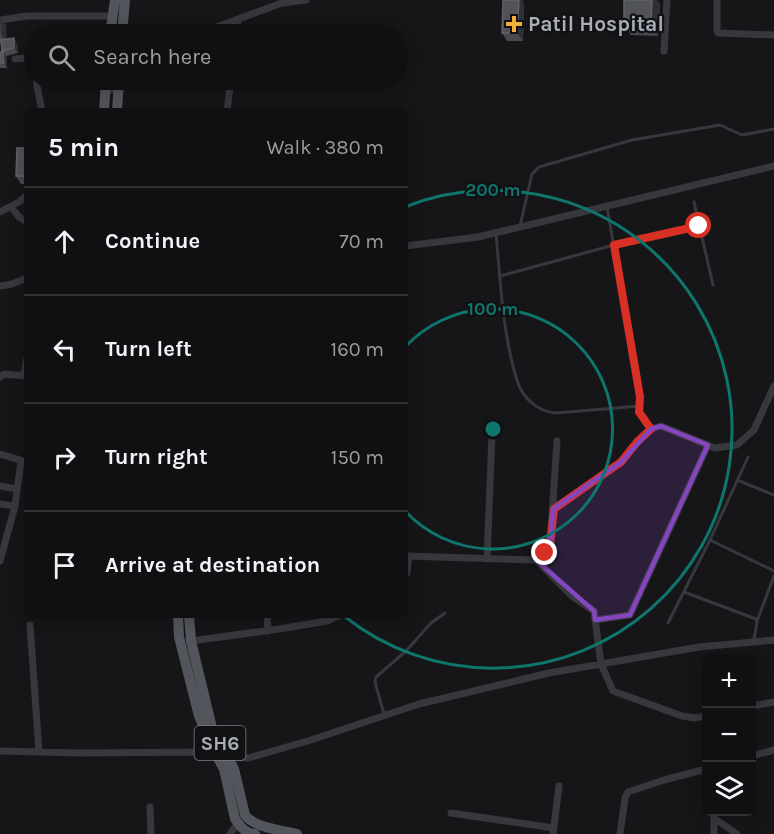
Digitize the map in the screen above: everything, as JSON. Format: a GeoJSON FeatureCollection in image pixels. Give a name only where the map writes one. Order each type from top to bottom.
{"type":"FeatureCollection","features":[{"type":"Feature","properties":{"kind":"main road"},"geometry":{"type":"LineString","coordinates":[[112,24],[115,0]]}},
{"type":"Feature","properties":{"kind":"main road"},"geometry":{"type":"LineString","coordinates":[[123,24],[125,0]]}},
{"type":"Feature","properties":{"kind":"main road"},"geometry":{"type":"LineString","coordinates":[[104,108],[106,90]]}},
{"type":"Feature","properties":{"kind":"main road"},"geometry":{"type":"LineString","coordinates":[[117,108],[119,90]]}},
{"type":"Feature","properties":{"kind":"main road","name":"SH6"},"geometry":{"type":"LineString","coordinates":[[178,618],[179,637],[199,716],[224,769],[236,827]]}},
{"type":"Feature","properties":{"kind":"main road","name":"SH6"},"geometry":{"type":"LineString","coordinates":[[189,618],[191,641],[212,728],[234,769],[243,811],[248,819],[259,825],[297,834]]}},
{"type":"Feature","properties":{"kind":"main road"},"geometry":{"type":"LineString","coordinates":[[236,827],[255,834]]}},
{"type":"Feature","properties":{"kind":"street"},"geometry":{"type":"LineString","coordinates":[[224,24],[282,3],[306,0]]}},
{"type":"Feature","properties":{"kind":"street"},"geometry":{"type":"LineString","coordinates":[[664,51],[667,0]]}},
{"type":"Feature","properties":{"kind":"street"},"geometry":{"type":"LineString","coordinates":[[717,0],[718,33],[774,35]]}},
{"type":"Feature","properties":{"kind":"street"},"geometry":{"type":"LineString","coordinates":[[0,20],[27,16],[113,16]]}},
{"type":"Feature","properties":{"kind":"street"},"geometry":{"type":"LineString","coordinates":[[237,24],[238,19]]}},
{"type":"Feature","properties":{"kind":"street"},"geometry":{"type":"LineString","coordinates":[[15,59],[24,58]]}},
{"type":"Feature","properties":{"kind":"street"},"geometry":{"type":"LineString","coordinates":[[38,90],[41,108]]}},
{"type":"Feature","properties":{"kind":"street"},"geometry":{"type":"LineString","coordinates":[[227,108],[230,90]]}},
{"type":"Feature","properties":{"kind":"street"},"geometry":{"type":"LineString","coordinates":[[408,246],[478,237],[774,166]]}},
{"type":"Feature","properties":{"kind":"street"},"geometry":{"type":"LineString","coordinates":[[0,212],[24,197]]}},
{"type":"Feature","properties":{"kind":"street"},"geometry":{"type":"LineString","coordinates":[[11,207],[24,220]]}},
{"type":"Feature","properties":{"kind":"street"},"geometry":{"type":"LineString","coordinates":[[0,286],[24,279]]}},
{"type":"Feature","properties":{"kind":"street"},"geometry":{"type":"LineString","coordinates":[[0,377],[4,374],[24,376]]}},
{"type":"Feature","properties":{"kind":"street"},"geometry":{"type":"LineString","coordinates":[[554,509],[621,462],[651,429],[661,426],[715,448],[737,445],[754,430],[774,386]]}},
{"type":"Feature","properties":{"kind":"street"},"geometry":{"type":"LineString","coordinates":[[487,559],[492,435]]}},
{"type":"Feature","properties":{"kind":"street"},"geometry":{"type":"LineString","coordinates":[[408,556],[536,560],[545,553],[550,545],[557,441]]}},
{"type":"Feature","properties":{"kind":"street"},"geometry":{"type":"LineString","coordinates":[[595,620],[630,615],[708,445]]}},
{"type":"Feature","properties":{"kind":"street"},"geometry":{"type":"LineString","coordinates":[[0,454],[24,462],[0,561]]}},
{"type":"Feature","properties":{"kind":"street"},"geometry":{"type":"LineString","coordinates":[[0,486],[17,489]]}},
{"type":"Feature","properties":{"kind":"street"},"geometry":{"type":"LineString","coordinates":[[0,504],[15,506]]}},
{"type":"Feature","properties":{"kind":"street"},"geometry":{"type":"LineString","coordinates":[[536,560],[572,596],[594,611],[601,664],[615,692],[682,716],[702,717]]}},
{"type":"Feature","properties":{"kind":"street"},"geometry":{"type":"LineString","coordinates":[[267,618],[268,631]]}},
{"type":"Feature","properties":{"kind":"street"},"geometry":{"type":"LineString","coordinates":[[191,641],[268,631],[321,618]]}},
{"type":"Feature","properties":{"kind":"street"},"geometry":{"type":"LineString","coordinates":[[30,625],[39,752]]}},
{"type":"Feature","properties":{"kind":"street"},"geometry":{"type":"LineString","coordinates":[[0,751],[215,753],[228,757],[248,758],[429,701],[549,673],[699,647],[774,640]]}},
{"type":"Feature","properties":{"kind":"street"},"geometry":{"type":"LineString","coordinates":[[756,705],[774,702]]}},
{"type":"Feature","properties":{"kind":"street"},"geometry":{"type":"LineString","coordinates":[[756,755],[774,750]]}},
{"type":"Feature","properties":{"kind":"street"},"geometry":{"type":"LineString","coordinates":[[621,834],[625,798],[628,792],[702,770]]}},
{"type":"Feature","properties":{"kind":"street"},"geometry":{"type":"LineString","coordinates":[[451,813],[554,831],[559,786]]}},
{"type":"Feature","properties":{"kind":"street"},"geometry":{"type":"LineString","coordinates":[[150,807],[151,834]]}},
{"type":"Feature","properties":{"kind":"street"},"geometry":{"type":"LineString","coordinates":[[714,816],[714,834]]}},
{"type":"Feature","properties":{"kind":"street"},"geometry":{"type":"LineString","coordinates":[[715,816],[737,834]]}},
{"type":"Feature","properties":{"kind":"street"},"geometry":{"type":"LineString","coordinates":[[230,834],[236,827]]}},
{"type":"Feature","properties":{"kind":"lane"},"geometry":{"type":"LineString","coordinates":[[520,227],[532,174],[539,167],[624,142],[720,125],[742,135],[774,129]]}},
{"type":"Feature","properties":{"kind":"lane"},"geometry":{"type":"LineString","coordinates":[[694,201],[713,285]]}},
{"type":"Feature","properties":{"kind":"lane"},"geometry":{"type":"LineString","coordinates":[[607,207],[640,397],[640,414],[651,429]]}},
{"type":"Feature","properties":{"kind":"lane"},"geometry":{"type":"LineString","coordinates":[[500,276],[614,245],[699,226]]}},
{"type":"Feature","properties":{"kind":"lane"},"geometry":{"type":"LineString","coordinates":[[496,233],[510,355],[518,385],[530,401],[545,411],[556,413],[639,406]]}},
{"type":"Feature","properties":{"kind":"lane"},"geometry":{"type":"LineString","coordinates":[[668,623],[748,458]]}},
{"type":"Feature","properties":{"kind":"lane"},"geometry":{"type":"LineString","coordinates":[[737,480],[774,495]]}},
{"type":"Feature","properties":{"kind":"lane"},"geometry":{"type":"LineString","coordinates":[[710,540],[774,571]]}},
{"type":"Feature","properties":{"kind":"lane"},"geometry":{"type":"LineString","coordinates":[[754,642],[757,621],[774,576]]}},
{"type":"Feature","properties":{"kind":"lane"},"geometry":{"type":"LineString","coordinates":[[684,592],[757,621]]}},
{"type":"Feature","properties":{"kind":"lane"},"geometry":{"type":"LineString","coordinates":[[384,715],[375,682],[376,677],[406,651],[431,623],[445,613]]}},
{"type":"Feature","properties":{"kind":"highlighted area"},"geometry":{"type":"Polygon","coordinates":[[[661,426],[708,445],[630,615],[595,620],[594,611],[536,560],[550,545],[553,509],[621,462],[651,429],[661,426]]]}},
{"type":"Feature","properties":{"kind":"building"},"geometry":{"type":"Polygon","coordinates":[[[503,0],[519,0],[517,33],[502,33],[503,0]]]}},
{"type":"Feature","properties":{"kind":"building"},"geometry":{"type":"Polygon","coordinates":[[[624,0],[652,0],[651,25],[624,24],[624,0]]]}},
{"type":"Feature","properties":{"kind":"building"},"geometry":{"type":"Polygon","coordinates":[[[14,38],[14,48],[2,51],[1,40],[14,38]]]}},
{"type":"Feature","properties":{"kind":"building"},"geometry":{"type":"Polygon","coordinates":[[[0,52],[3,52],[4,63],[0,63],[0,52]]]}},
{"type":"Feature","properties":{"kind":"building"},"geometry":{"type":"Polygon","coordinates":[[[17,148],[24,148],[24,176],[16,176],[17,148]]]}},
{"type":"Feature","properties":{"kind":"place","name":"Patil Hospital"},"geometry":{"type":"Point","coordinates":[514,24]}},
{"type":"Feature","properties":{"kind":"route"},"geometry":{"type":"LineString","coordinates":[[545,553],[550,545],[554,509],[621,462],[651,429],[639,412],[640,397],[614,245],[699,226]]}}]}
